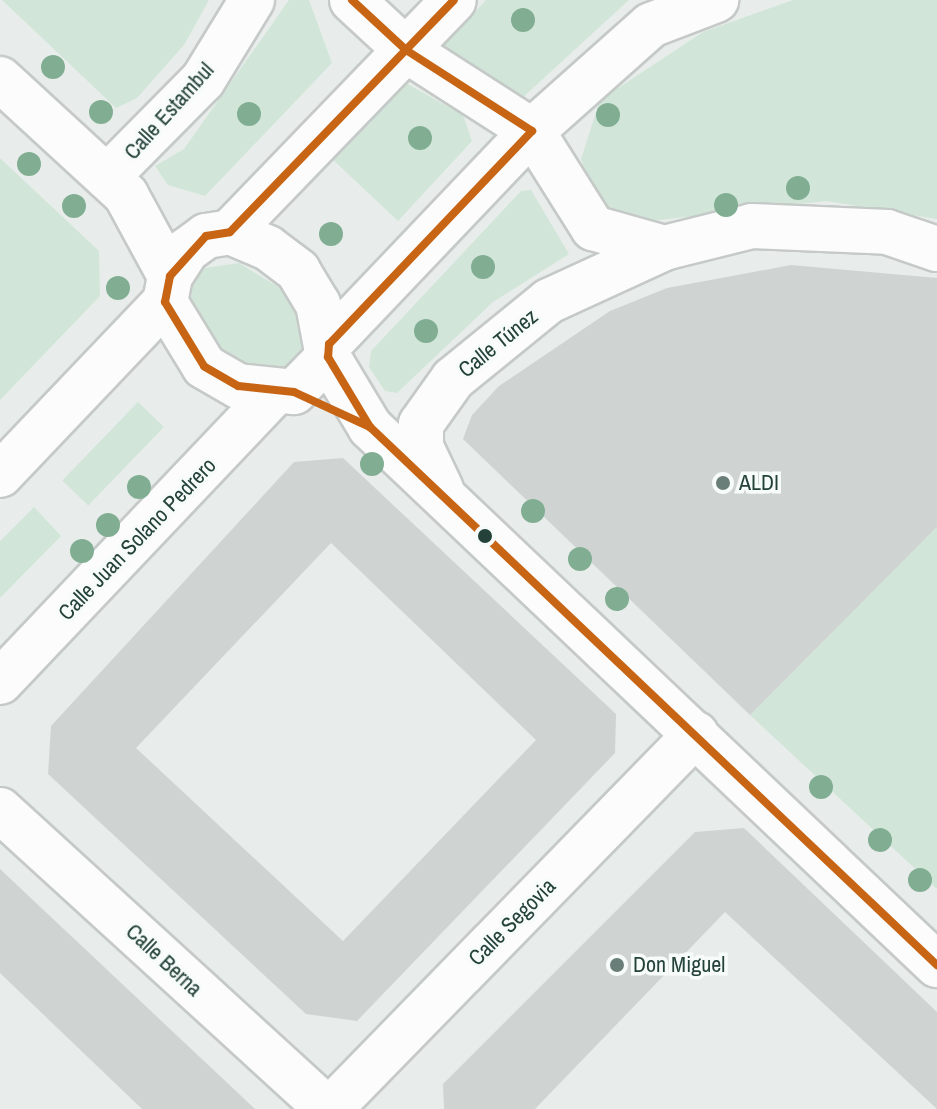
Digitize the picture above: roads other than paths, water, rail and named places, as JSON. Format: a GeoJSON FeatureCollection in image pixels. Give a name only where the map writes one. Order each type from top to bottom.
{"type":"FeatureCollection","features":[{"type":"Feature","properties":{"kind":"street","name":"Calle Estambul"},"geometry":{"type":"LineString","coordinates":[[117,186],[203,80],[252,0]]}},
{"type":"Feature","properties":{"kind":"street"},"geometry":{"type":"LineString","coordinates":[[352,0],[406,50],[532,131]]}},
{"type":"Feature","properties":{"kind":"street"},"geometry":{"type":"LineString","coordinates":[[0,475],[218,234],[454,0]]}},
{"type":"Feature","properties":{"kind":"street"},"geometry":{"type":"LineString","coordinates":[[284,393],[328,351],[532,131],[651,25],[716,0]]}},
{"type":"Feature","properties":{"kind":"street"},"geometry":{"type":"LineString","coordinates":[[0,79],[117,186],[218,234],[268,248],[298,271],[318,304],[328,351],[370,427],[937,965]]}},
{"type":"Feature","properties":{"kind":"street","name":"Calle Túnez"},"geometry":{"type":"LineString","coordinates":[[532,131],[593,228],[664,248]]}},
{"type":"Feature","properties":{"kind":"street"},"geometry":{"type":"LineString","coordinates":[[117,186],[204,366],[238,386],[284,393],[370,427]]}},
{"type":"Feature","properties":{"kind":"street","name":"Calle Túnez"},"geometry":{"type":"LineString","coordinates":[[445,498],[421,447],[421,424],[453,379],[549,301],[664,248],[752,226],[887,232],[937,249]]}},
{"type":"Feature","properties":{"kind":"street","name":"Calle Juan Solano Pedrero"},"geometry":{"type":"LineString","coordinates":[[0,682],[284,393]]}},
{"type":"Feature","properties":{"kind":"street","name":"Calle Segovia"},"geometry":{"type":"LineString","coordinates":[[329,1109],[696,734]]}},
{"type":"Feature","properties":{"kind":"street","name":"Calle Berna"},"geometry":{"type":"LineString","coordinates":[[0,810],[329,1109]]}},
{"type":"Feature","properties":{"kind":"place","name":"ALDI"},"geometry":{"type":"Point","coordinates":[723,483]}},
{"type":"Feature","properties":{"kind":"place","name":"Don Miguel"},"geometry":{"type":"Point","coordinates":[617,965]}}]}
